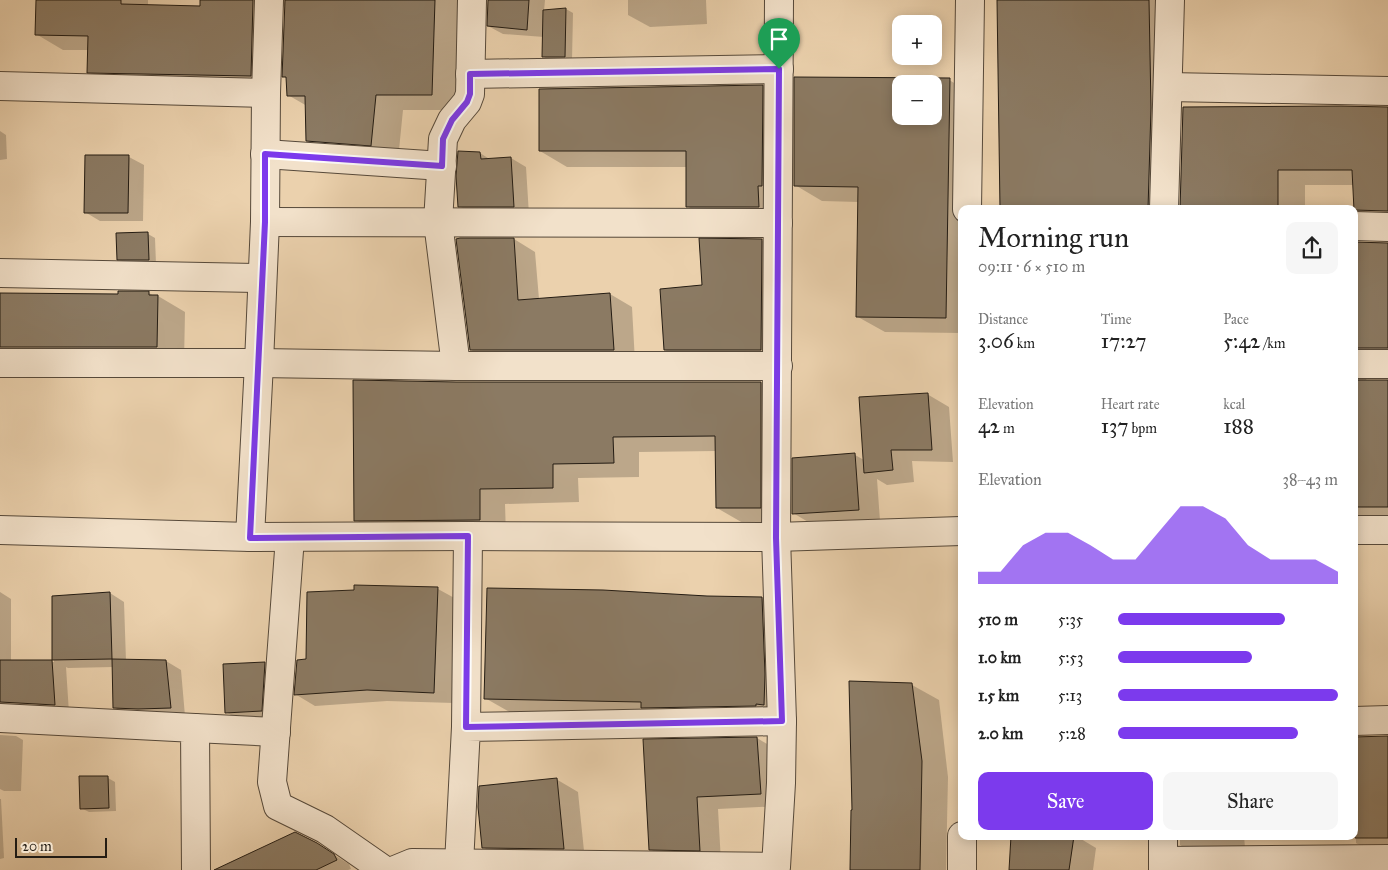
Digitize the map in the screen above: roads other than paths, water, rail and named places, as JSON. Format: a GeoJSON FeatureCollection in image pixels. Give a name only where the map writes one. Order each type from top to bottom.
{"type":"FeatureCollection","features":[{"type":"Feature","properties":{"kind":"street"},"geometry":{"type":"LineString","coordinates":[[250,538],[265,222],[269,0]]}},
{"type":"Feature","properties":{"kind":"street"},"geometry":{"type":"LineString","coordinates":[[456,366],[438,222],[443,139],[452,120],[467,102],[470,94],[472,0]]}},
{"type":"Feature","properties":{"kind":"street"},"geometry":{"type":"LineString","coordinates":[[395,870],[412,864],[776,868],[781,783],[782,721],[776,538],[779,0]]}},
{"type":"Feature","properties":{"kind":"street"},"geometry":{"type":"LineString","coordinates":[[967,205],[970,0]]}},
{"type":"Feature","properties":{"kind":"street"},"geometry":{"type":"LineString","coordinates":[[1164,205],[1170,0]]}},
{"type":"Feature","properties":{"kind":"street"},"geometry":{"type":"LineString","coordinates":[[470,74],[779,69]]}},
{"type":"Feature","properties":{"kind":"street"},"geometry":{"type":"LineString","coordinates":[[0,86],[266,93]]}},
{"type":"Feature","properties":{"kind":"street"},"geometry":{"type":"LineString","coordinates":[[1168,87],[1388,91]]}},
{"type":"Feature","properties":{"kind":"street"},"geometry":{"type":"LineString","coordinates":[[265,154],[442,166]]}},
{"type":"Feature","properties":{"kind":"street"},"geometry":{"type":"LineString","coordinates":[[265,222],[778,223]]}},
{"type":"Feature","properties":{"kind":"street"},"geometry":{"type":"LineString","coordinates":[[1358,226],[1388,227]]}},
{"type":"Feature","properties":{"kind":"street"},"geometry":{"type":"LineString","coordinates":[[0,273],[262,278]]}},
{"type":"Feature","properties":{"kind":"street"},"geometry":{"type":"LineString","coordinates":[[0,363],[778,366]]}},
{"type":"Feature","properties":{"kind":"street"},"geometry":{"type":"LineString","coordinates":[[1358,364],[1388,364]]}},
{"type":"Feature","properties":{"kind":"street"},"geometry":{"type":"LineString","coordinates":[[0,530],[250,538],[468,536],[776,538],[958,531]]}},
{"type":"Feature","properties":{"kind":"street"},"geometry":{"type":"LineString","coordinates":[[1358,530],[1388,530]]}},
{"type":"Feature","properties":{"kind":"street"},"geometry":{"type":"LineString","coordinates":[[459,864],[466,727],[468,536]]}},
{"type":"Feature","properties":{"kind":"street"},"geometry":{"type":"LineString","coordinates":[[290,537],[272,782],[278,806],[325,829],[384,870]]}},
{"type":"Feature","properties":{"kind":"street"},"geometry":{"type":"LineString","coordinates":[[0,718],[276,732]]}},
{"type":"Feature","properties":{"kind":"street"},"geometry":{"type":"LineString","coordinates":[[1358,721],[1388,720]]}},
{"type":"Feature","properties":{"kind":"street"},"geometry":{"type":"LineString","coordinates":[[466,727],[782,721]]}},
{"type":"Feature","properties":{"kind":"street"},"geometry":{"type":"LineString","coordinates":[[195,728],[196,870]]}},
{"type":"Feature","properties":{"kind":"street"},"geometry":{"type":"LineString","coordinates":[[962,840],[962,870]]}},
{"type":"Feature","properties":{"kind":"street"},"geometry":{"type":"LineString","coordinates":[[1163,856],[1388,859]]}}]}
